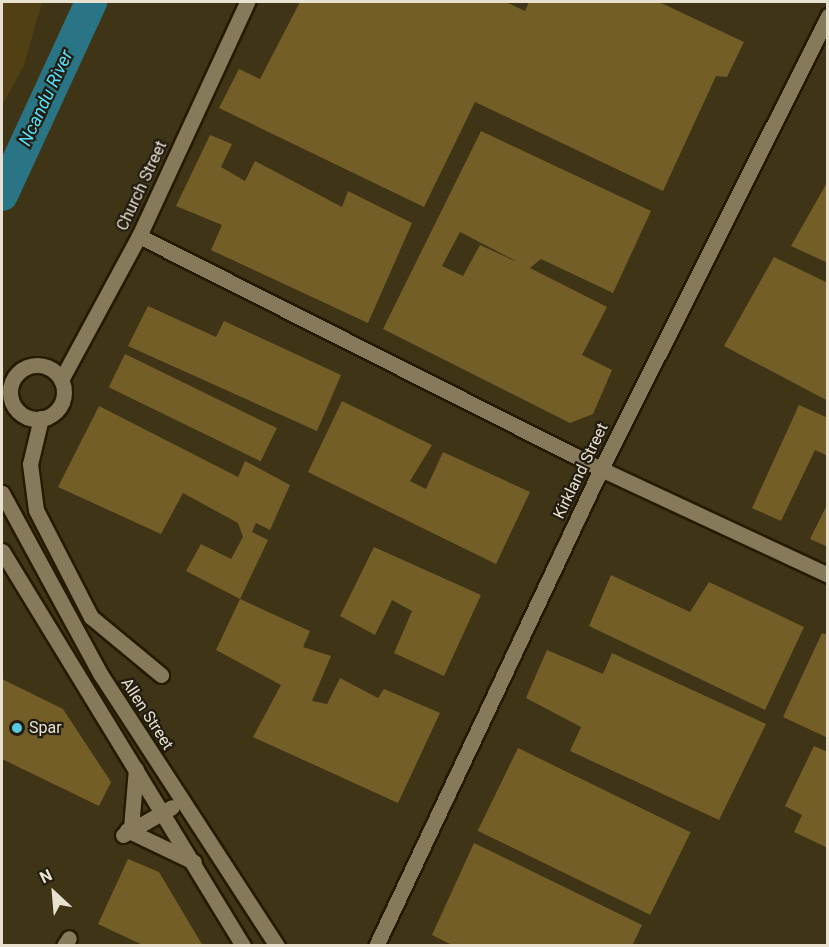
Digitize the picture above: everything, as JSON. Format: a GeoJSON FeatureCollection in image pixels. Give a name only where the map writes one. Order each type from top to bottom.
{"type":"FeatureCollection","features":[{"type":"Feature","properties":{"kind":"street","name":"Church Street"},"geometry":{"type":"LineString","coordinates":[[61,381],[139,236],[247,2]]}},
{"type":"Feature","properties":{"kind":"street","name":"Kirkland Street"},"geometry":{"type":"LineString","coordinates":[[376,945],[601,468],[828,16]]}},
{"type":"Feature","properties":{"kind":"street"},"geometry":{"type":"LineString","coordinates":[[139,236],[601,468],[828,575]]}},
{"type":"Feature","properties":{"kind":"street"},"geometry":{"type":"LineString","coordinates":[[41,418],[17,410],[10,394],[14,377],[37,365],[53,371],[61,381],[61,403],[41,418],[30,464],[36,510],[91,617],[161,675]]}},
{"type":"Feature","properties":{"kind":"street","name":"Allen Street"},"geometry":{"type":"LineString","coordinates":[[2,493],[100,675],[277,945]]}},
{"type":"Feature","properties":{"kind":"street"},"geometry":{"type":"LineString","coordinates":[[2,551],[197,864],[243,945]]}},
{"type":"Feature","properties":{"kind":"street"},"geometry":{"type":"LineString","coordinates":[[126,832],[136,768]]}},
{"type":"Feature","properties":{"kind":"street"},"geometry":{"type":"LineString","coordinates":[[126,832],[183,802]]}},
{"type":"Feature","properties":{"kind":"street"},"geometry":{"type":"LineString","coordinates":[[126,832],[197,864]]}},
{"type":"Feature","properties":{"kind":"shaded area"},"geometry":{"type":"Polygon","coordinates":[[[2,2],[42,2],[24,65],[2,106],[2,2]]]}},
{"type":"Feature","properties":{"kind":"building"},"geometry":{"type":"Polygon","coordinates":[[[300,2],[506,2],[525,11],[529,2],[659,2],[744,42],[727,77],[716,76],[663,191],[475,102],[424,207],[219,108],[239,69],[260,79],[300,2]]]}},
{"type":"Feature","properties":{"kind":"building"},"geometry":{"type":"Polygon","coordinates":[[[481,131],[651,211],[613,293],[541,259],[530,268],[607,307],[582,355],[612,370],[593,414],[570,423],[383,329],[481,131]],[[460,232],[442,266],[463,276],[480,245],[516,261],[460,232]]]}},
{"type":"Feature","properties":{"kind":"building"},"geometry":{"type":"Polygon","coordinates":[[[210,135],[232,144],[221,167],[245,181],[255,161],[342,207],[348,191],[412,223],[368,323],[211,250],[222,225],[176,206],[210,135]]]}},
{"type":"Feature","properties":{"kind":"building"},"geometry":{"type":"Polygon","coordinates":[[[828,181],[828,263],[791,246],[828,181]]]}},
{"type":"Feature","properties":{"kind":"building"},"geometry":{"type":"Polygon","coordinates":[[[774,257],[828,283],[828,401],[724,346],[774,257]]]}},
{"type":"Feature","properties":{"kind":"building"},"geometry":{"type":"Polygon","coordinates":[[[148,306],[216,337],[224,321],[341,375],[317,431],[128,346],[148,306]]]}},
{"type":"Feature","properties":{"kind":"building"},"geometry":{"type":"Polygon","coordinates":[[[125,354],[277,428],[261,461],[109,387],[125,354]]]}},
{"type":"Feature","properties":{"kind":"building"},"geometry":{"type":"Polygon","coordinates":[[[342,401],[432,445],[410,481],[426,489],[443,452],[530,492],[496,564],[308,472],[342,401]]]}},
{"type":"Feature","properties":{"kind":"building"},"geometry":{"type":"Polygon","coordinates":[[[799,405],[828,418],[828,456],[815,450],[781,521],[752,508],[799,405]]]}},
{"type":"Feature","properties":{"kind":"building"},"geometry":{"type":"Polygon","coordinates":[[[99,406],[238,477],[245,461],[290,485],[270,530],[256,523],[252,532],[268,540],[240,599],[186,571],[201,544],[231,559],[243,537],[238,523],[183,493],[161,534],[58,487],[99,406]]]}},
{"type":"Feature","properties":{"kind":"building"},"geometry":{"type":"Polygon","coordinates":[[[828,503],[828,547],[810,539],[828,503]]]}},
{"type":"Feature","properties":{"kind":"building"},"geometry":{"type":"Polygon","coordinates":[[[374,547],[481,595],[444,676],[394,653],[412,611],[392,600],[375,635],[340,616],[374,547]]]}},
{"type":"Feature","properties":{"kind":"building"},"geometry":{"type":"Polygon","coordinates":[[[611,575],[690,612],[709,582],[804,627],[765,710],[589,626],[611,575]]]}},
{"type":"Feature","properties":{"kind":"building"},"geometry":{"type":"Polygon","coordinates":[[[240,599],[310,631],[303,647],[331,656],[312,701],[327,704],[340,678],[378,698],[384,689],[440,713],[398,803],[253,737],[281,685],[216,650],[240,599]]]}},
{"type":"Feature","properties":{"kind":"building"},"geometry":{"type":"Polygon","coordinates":[[[822,633],[828,635],[828,738],[783,717],[822,633]]]}},
{"type":"Feature","properties":{"kind":"building"},"geometry":{"type":"Polygon","coordinates":[[[547,650],[603,674],[612,653],[766,724],[719,820],[570,751],[581,727],[526,698],[547,650]]]}},
{"type":"Feature","properties":{"kind":"building"},"geometry":{"type":"Polygon","coordinates":[[[2,679],[63,709],[111,782],[99,806],[2,759],[2,679]]]}},
{"type":"Feature","properties":{"kind":"building"},"geometry":{"type":"Polygon","coordinates":[[[814,746],[828,752],[828,848],[794,832],[802,815],[785,806],[814,746]]]}},
{"type":"Feature","properties":{"kind":"building"},"geometry":{"type":"Polygon","coordinates":[[[518,748],[691,832],[650,915],[478,831],[518,748]]]}},
{"type":"Feature","properties":{"kind":"building"},"geometry":{"type":"Polygon","coordinates":[[[474,843],[642,925],[632,946],[454,946],[432,935],[474,843]]]}},
{"type":"Feature","properties":{"kind":"building"},"geometry":{"type":"Polygon","coordinates":[[[128,859],[159,872],[203,946],[145,946],[98,924],[128,859]]]}},
{"type":"Feature","properties":{"kind":"waterway","name":"Ncandu River"},"geometry":{"type":"LineString","coordinates":[[2,195],[91,2]]}},
{"type":"Feature","properties":{"kind":"place","name":"Spar"},"geometry":{"type":"Point","coordinates":[17,728]}}]}
